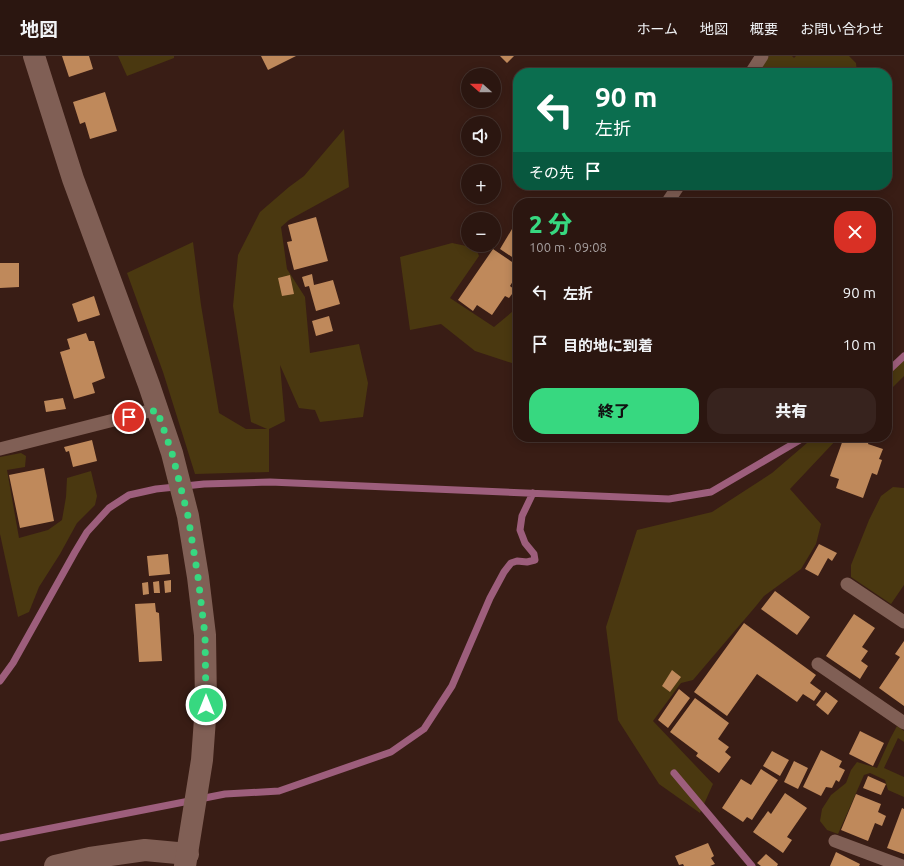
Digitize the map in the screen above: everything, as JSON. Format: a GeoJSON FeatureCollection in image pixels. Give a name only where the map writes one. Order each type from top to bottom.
{"type":"FeatureCollection","features":[{"type":"Feature","properties":{"kind":"street"},"geometry":{"type":"LineString","coordinates":[[34,56],[73,179],[144,371],[172,453],[188,516],[198,577],[205,635],[206,705],[202,760],[187,860],[145,850],[128,859],[90,858],[55,866]]}},
{"type":"Feature","properties":{"kind":"lane"},"geometry":{"type":"LineString","coordinates":[[754,68],[762,56]]}},
{"type":"Feature","properties":{"kind":"lane"},"geometry":{"type":"LineString","coordinates":[[0,449],[157,410]]}},
{"type":"Feature","properties":{"kind":"lane"},"geometry":{"type":"LineString","coordinates":[[847,584],[904,622]]}},
{"type":"Feature","properties":{"kind":"lane"},"geometry":{"type":"LineString","coordinates":[[818,664],[904,723]]}},
{"type":"Feature","properties":{"kind":"lane"},"geometry":{"type":"LineString","coordinates":[[835,841],[902,866]]}},
{"type":"Feature","properties":{"kind":"shaded area"},"geometry":{"type":"Polygon","coordinates":[[[118,56],[174,56],[174,58],[127,76],[118,56]]]}},
{"type":"Feature","properties":{"kind":"shaded area"},"geometry":{"type":"Polygon","coordinates":[[[769,56],[792,56],[794,58],[796,56],[849,56],[856,63],[856,68],[761,68],[769,56]]]}},
{"type":"Feature","properties":{"kind":"shaded area"},"geometry":{"type":"Polygon","coordinates":[[[344,129],[349,187],[289,220],[281,227],[287,269],[305,297],[310,353],[359,344],[368,383],[363,417],[320,422],[315,410],[299,408],[280,365],[285,421],[269,429],[269,472],[195,474],[163,372],[127,273],[193,242],[201,305],[219,413],[246,429],[267,429],[251,422],[233,306],[238,255],[260,212],[304,176],[344,129]]]}},
{"type":"Feature","properties":{"kind":"shaded area"},"geometry":{"type":"Polygon","coordinates":[[[452,243],[461,245],[461,252],[478,252],[479,256],[450,298],[494,327],[513,311],[513,363],[475,351],[441,324],[410,330],[400,257],[452,243]]]}},
{"type":"Feature","properties":{"kind":"shaded area"},"geometry":{"type":"Polygon","coordinates":[[[904,360],[904,376],[892,388],[892,371],[904,360]]]}},
{"type":"Feature","properties":{"kind":"shaded area"},"geometry":{"type":"Polygon","coordinates":[[[808,442],[834,442],[790,489],[821,524],[816,544],[801,569],[764,596],[693,680],[681,683],[653,721],[713,784],[700,813],[659,784],[618,720],[606,627],[637,530],[712,512],[772,473],[808,442]]]}},
{"type":"Feature","properties":{"kind":"shaded area"},"geometry":{"type":"Polygon","coordinates":[[[21,453],[26,456],[25,467],[7,470],[19,538],[48,530],[62,520],[66,497],[67,478],[91,471],[97,496],[95,505],[77,523],[60,554],[39,587],[29,612],[18,617],[0,534],[0,457],[21,453]]]}},
{"type":"Feature","properties":{"kind":"shaded area"},"geometry":{"type":"Polygon","coordinates":[[[893,487],[904,488],[904,585],[891,604],[851,577],[851,565],[869,520],[881,496],[893,487]]]}},
{"type":"Feature","properties":{"kind":"shaded area"},"geometry":{"type":"Polygon","coordinates":[[[897,726],[904,731],[904,742],[898,738],[884,768],[904,777],[904,797],[888,790],[885,780],[870,773],[864,775],[838,834],[827,830],[820,821],[822,809],[831,795],[846,783],[851,770],[857,762],[877,768],[897,726]]]}},
{"type":"Feature","properties":{"kind":"building"},"geometry":{"type":"Polygon","coordinates":[[[62,56],[89,56],[93,69],[69,77],[62,56]]]}},
{"type":"Feature","properties":{"kind":"building"},"geometry":{"type":"Polygon","coordinates":[[[261,56],[296,56],[268,70],[261,56]]]}},
{"type":"Feature","properties":{"kind":"building"},"geometry":{"type":"Polygon","coordinates":[[[500,56],[514,56],[507,63],[500,56]]]}},
{"type":"Feature","properties":{"kind":"building"},"geometry":{"type":"Polygon","coordinates":[[[105,92],[117,131],[90,139],[85,122],[80,124],[73,102],[105,92]]]}},
{"type":"Feature","properties":{"kind":"building"},"geometry":{"type":"Polygon","coordinates":[[[316,217],[328,261],[294,270],[287,242],[292,241],[288,225],[316,217]]]}},
{"type":"Feature","properties":{"kind":"building"},"geometry":{"type":"Polygon","coordinates":[[[512,229],[513,230],[513,258],[501,250],[512,229]]]}},
{"type":"Feature","properties":{"kind":"building"},"geometry":{"type":"Polygon","coordinates":[[[491,252],[497,252],[513,263],[513,281],[510,286],[513,288],[513,293],[509,298],[505,296],[492,315],[477,305],[473,311],[458,300],[491,252]]]}},
{"type":"Feature","properties":{"kind":"building"},"geometry":{"type":"Polygon","coordinates":[[[0,263],[19,263],[19,287],[0,288],[0,263]]]}},
{"type":"Feature","properties":{"kind":"building"},"geometry":{"type":"Polygon","coordinates":[[[312,274],[314,285],[333,280],[340,304],[316,311],[309,286],[305,287],[302,277],[312,274]]]}},
{"type":"Feature","properties":{"kind":"building"},"geometry":{"type":"Polygon","coordinates":[[[290,275],[294,294],[282,296],[278,278],[290,275]]]}},
{"type":"Feature","properties":{"kind":"building"},"geometry":{"type":"Polygon","coordinates":[[[94,296],[100,315],[78,322],[72,304],[94,296]]]}},
{"type":"Feature","properties":{"kind":"building"},"geometry":{"type":"Polygon","coordinates":[[[329,316],[333,331],[316,336],[312,321],[329,316]]]}},
{"type":"Feature","properties":{"kind":"building"},"geometry":{"type":"Polygon","coordinates":[[[86,333],[89,341],[94,341],[105,378],[92,383],[95,393],[74,399],[60,352],[70,349],[67,339],[86,333]]]}},
{"type":"Feature","properties":{"kind":"building"},"geometry":{"type":"Polygon","coordinates":[[[63,398],[66,409],[46,412],[44,401],[63,398]]]}},
{"type":"Feature","properties":{"kind":"building"},"geometry":{"type":"Polygon","coordinates":[[[92,440],[97,461],[73,467],[69,451],[66,452],[64,447],[92,440]]]}},
{"type":"Feature","properties":{"kind":"building"},"geometry":{"type":"Polygon","coordinates":[[[842,442],[869,442],[868,444],[883,449],[879,459],[882,460],[877,475],[872,473],[863,498],[836,488],[839,479],[830,476],[842,442]]]}},
{"type":"Feature","properties":{"kind":"building"},"geometry":{"type":"Polygon","coordinates":[[[44,468],[54,521],[20,528],[9,475],[44,468]]]}},
{"type":"Feature","properties":{"kind":"building"},"geometry":{"type":"Polygon","coordinates":[[[819,544],[837,553],[832,561],[828,558],[818,576],[805,569],[819,544]]]}},
{"type":"Feature","properties":{"kind":"building"},"geometry":{"type":"Polygon","coordinates":[[[168,554],[170,574],[149,576],[147,556],[168,554]]]}},
{"type":"Feature","properties":{"kind":"building"},"geometry":{"type":"Polygon","coordinates":[[[171,580],[171,592],[165,593],[164,581],[171,580]]]}},
{"type":"Feature","properties":{"kind":"building"},"geometry":{"type":"Polygon","coordinates":[[[159,581],[160,593],[154,593],[153,582],[159,581]]]}},
{"type":"Feature","properties":{"kind":"building"},"geometry":{"type":"Polygon","coordinates":[[[148,582],[149,594],[143,595],[142,583],[148,582]]]}},
{"type":"Feature","properties":{"kind":"building"},"geometry":{"type":"Polygon","coordinates":[[[775,591],[810,617],[797,635],[761,609],[775,591]]]}},
{"type":"Feature","properties":{"kind":"building"},"geometry":{"type":"Polygon","coordinates":[[[155,603],[156,612],[159,613],[162,661],[139,662],[135,604],[155,603]]]}},
{"type":"Feature","properties":{"kind":"building"},"geometry":{"type":"Polygon","coordinates":[[[854,614],[875,628],[862,647],[868,651],[861,661],[868,666],[860,679],[826,656],[854,614]]]}},
{"type":"Feature","properties":{"kind":"building"},"geometry":{"type":"Polygon","coordinates":[[[744,623],[816,675],[810,683],[821,691],[814,701],[803,694],[797,702],[757,674],[727,716],[694,692],[744,623]]]}},
{"type":"Feature","properties":{"kind":"building"},"geometry":{"type":"Polygon","coordinates":[[[904,641],[904,706],[879,688],[900,657],[895,654],[904,641]]]}},
{"type":"Feature","properties":{"kind":"building"},"geometry":{"type":"Polygon","coordinates":[[[672,670],[681,677],[670,692],[662,686],[672,670]]]}},
{"type":"Feature","properties":{"kind":"building"},"geometry":{"type":"Polygon","coordinates":[[[679,689],[690,698],[668,728],[658,720],[679,689]]]}},
{"type":"Feature","properties":{"kind":"building"},"geometry":{"type":"Polygon","coordinates":[[[826,692],[838,701],[828,715],[816,705],[826,692]]]}},
{"type":"Feature","properties":{"kind":"building"},"geometry":{"type":"Polygon","coordinates":[[[695,698],[729,723],[718,739],[729,747],[725,752],[731,757],[719,773],[696,756],[698,753],[670,732],[695,698]]]}},
{"type":"Feature","properties":{"kind":"building"},"geometry":{"type":"Polygon","coordinates":[[[860,731],[884,743],[873,766],[849,754],[860,731]]]}},
{"type":"Feature","properties":{"kind":"building"},"geometry":{"type":"Polygon","coordinates":[[[821,750],[842,761],[839,767],[845,770],[839,782],[836,780],[832,788],[826,787],[821,796],[803,787],[821,750]]]}},
{"type":"Feature","properties":{"kind":"building"},"geometry":{"type":"Polygon","coordinates":[[[772,751],[789,760],[780,776],[763,766],[772,751]]]}},
{"type":"Feature","properties":{"kind":"building"},"geometry":{"type":"Polygon","coordinates":[[[794,761],[808,768],[798,789],[784,782],[794,761]]]}},
{"type":"Feature","properties":{"kind":"building"},"geometry":{"type":"Polygon","coordinates":[[[761,769],[778,780],[752,820],[747,817],[743,822],[722,808],[741,779],[751,785],[761,769]]]}},
{"type":"Feature","properties":{"kind":"building"},"geometry":{"type":"Polygon","coordinates":[[[868,776],[886,784],[881,795],[863,788],[868,776]]]}},
{"type":"Feature","properties":{"kind":"building"},"geometry":{"type":"Polygon","coordinates":[[[785,793],[807,808],[787,837],[792,840],[783,853],[753,832],[768,811],[771,814],[785,793]]]}},
{"type":"Feature","properties":{"kind":"building"},"geometry":{"type":"Polygon","coordinates":[[[856,794],[881,804],[878,812],[886,816],[882,826],[875,823],[868,841],[841,830],[856,794]]]}},
{"type":"Feature","properties":{"kind":"building"},"geometry":{"type":"Polygon","coordinates":[[[902,808],[904,809],[904,854],[887,848],[902,808]]]}},
{"type":"Feature","properties":{"kind":"building"},"geometry":{"type":"Polygon","coordinates":[[[708,843],[714,856],[711,858],[715,864],[710,866],[679,865],[675,856],[708,843]]]}},
{"type":"Feature","properties":{"kind":"building"},"geometry":{"type":"Polygon","coordinates":[[[836,852],[860,864],[859,866],[830,866],[836,852]]]}},
{"type":"Feature","properties":{"kind":"building"},"geometry":{"type":"Polygon","coordinates":[[[766,854],[778,864],[777,866],[761,866],[757,863],[766,854]]]}},
{"type":"Feature","properties":{"kind":"waterway"},"geometry":{"type":"LineString","coordinates":[[892,367],[904,356]]}},
{"type":"Feature","properties":{"kind":"waterway"},"geometry":{"type":"LineString","coordinates":[[0,681],[13,663],[87,532],[109,508],[129,495],[156,489],[204,484],[270,482],[669,499],[711,492],[796,442]]}},
{"type":"Feature","properties":{"kind":"waterway"},"geometry":{"type":"LineString","coordinates":[[0,838],[225,794],[279,791],[391,752],[424,729],[452,686],[490,598],[504,572],[511,563],[517,561],[527,562],[535,560],[534,554],[525,543],[520,530],[522,516],[533,493]]}},
{"type":"Feature","properties":{"kind":"waterway"},"geometry":{"type":"LineString","coordinates":[[674,773],[752,866]]}},
{"type":"Feature","properties":{"kind":"route"},"geometry":{"type":"LineString","coordinates":[[129,417],[157,410],[172,453],[188,516],[198,577],[205,635],[206,705]]}}]}
